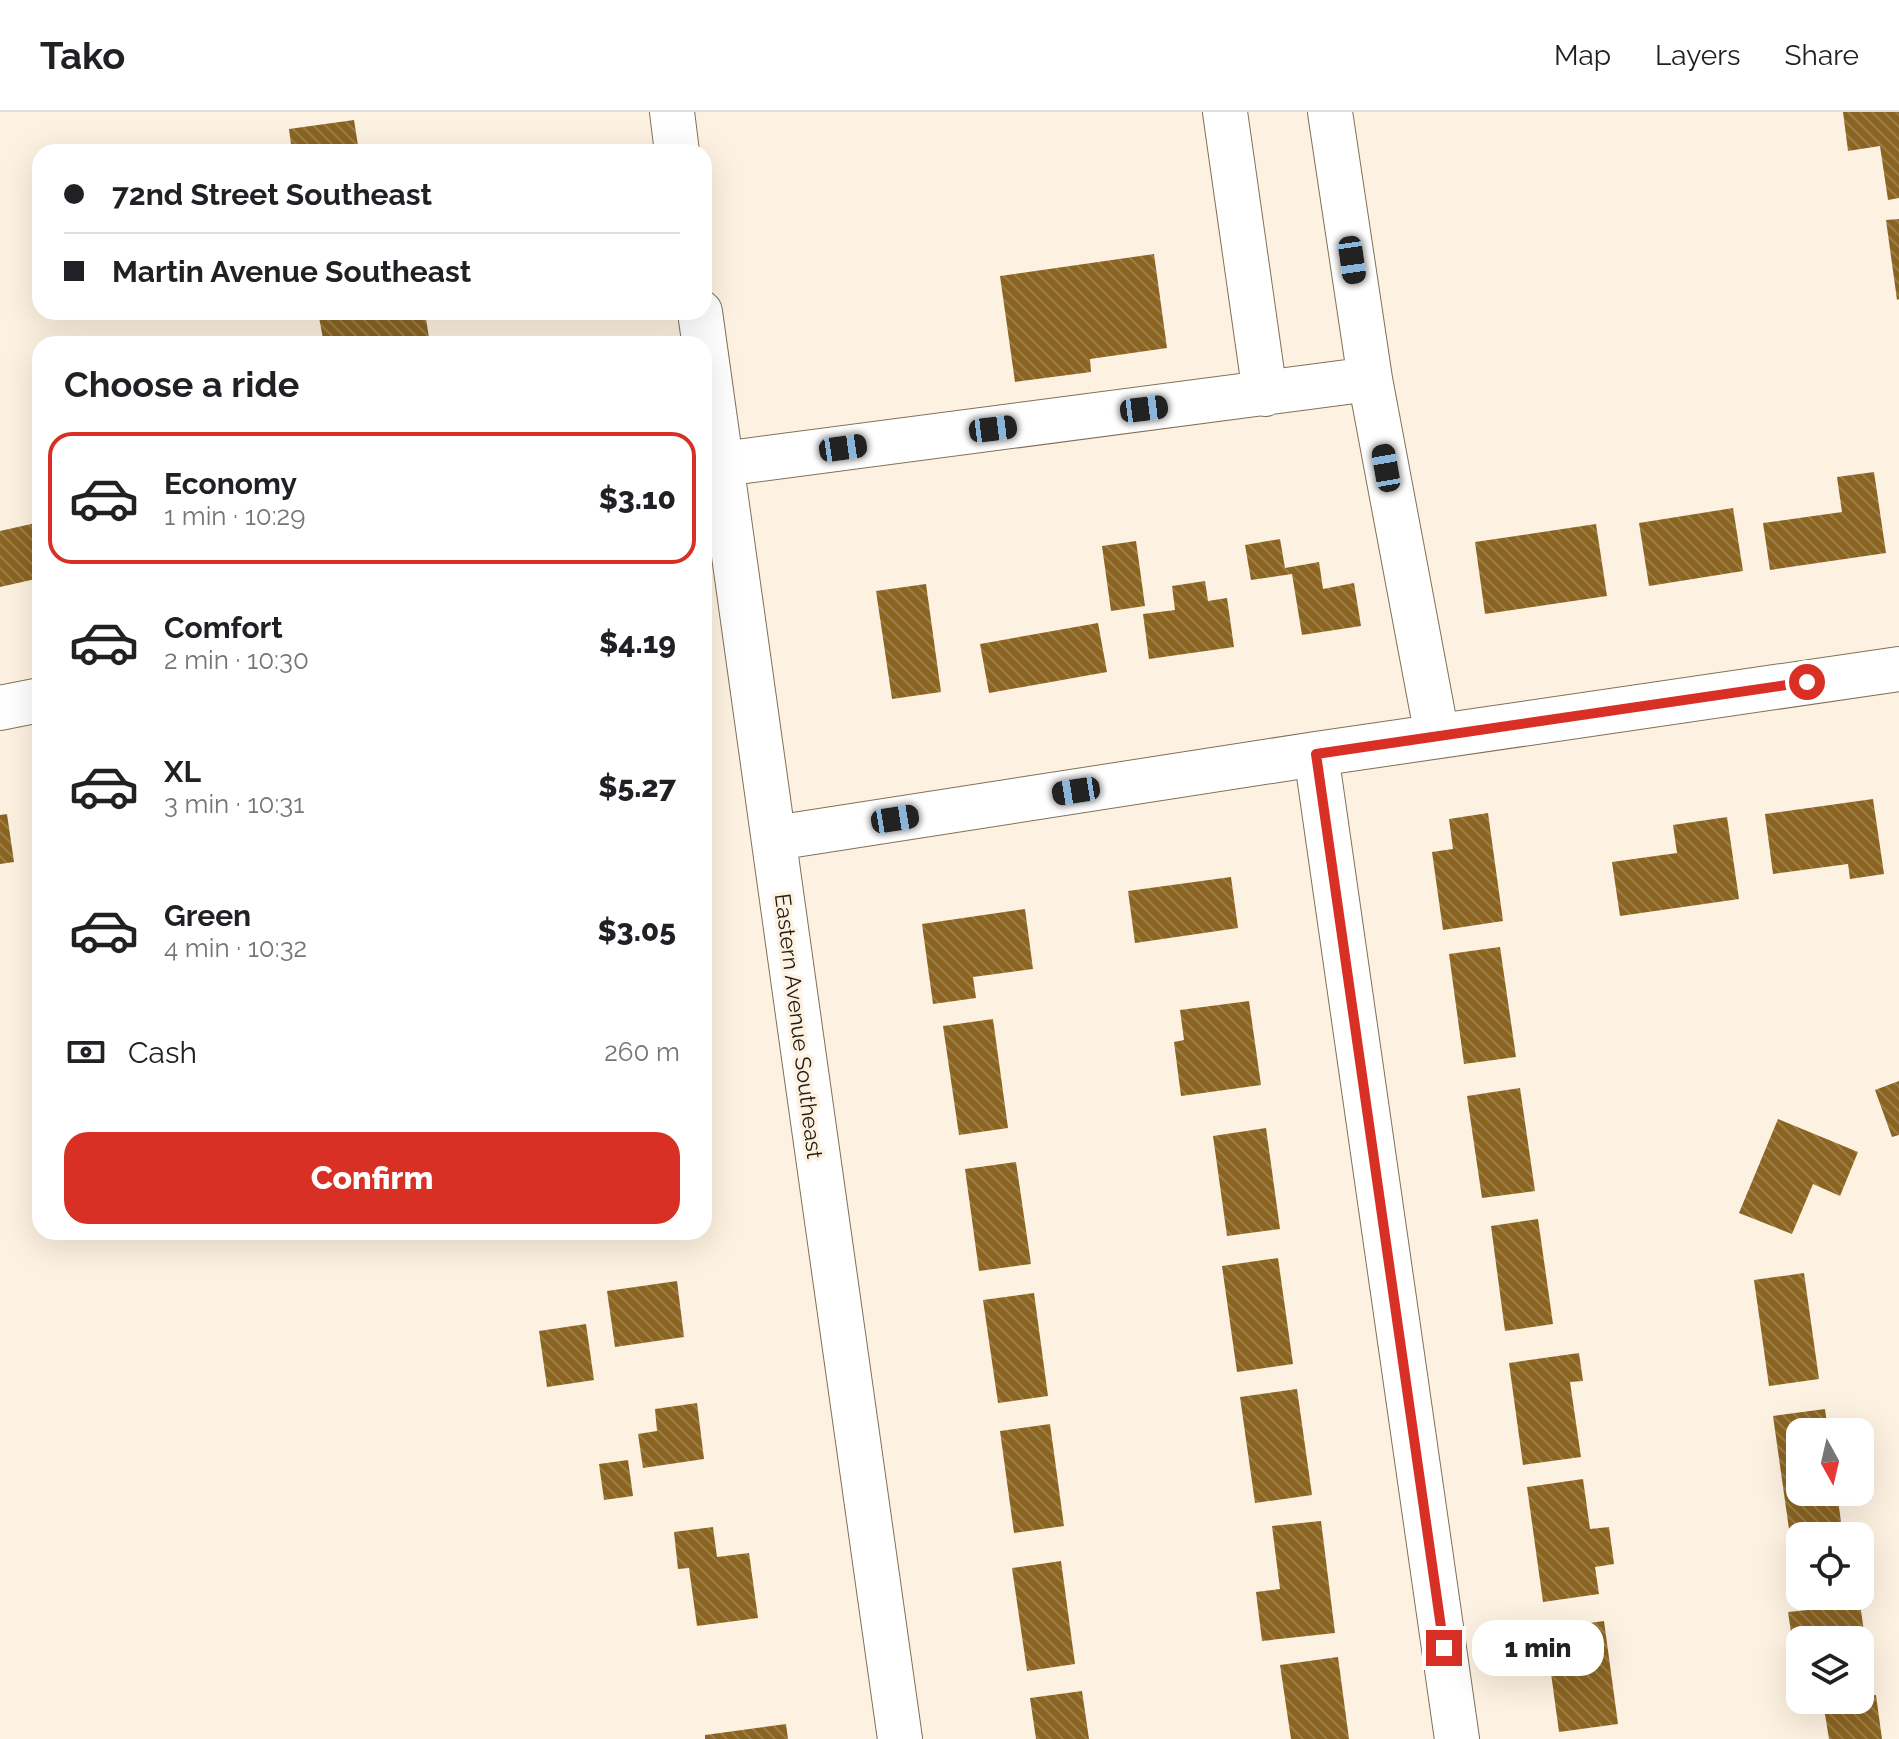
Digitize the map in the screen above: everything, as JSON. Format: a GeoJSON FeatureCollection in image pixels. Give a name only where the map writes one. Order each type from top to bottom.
{"type":"FeatureCollection","features":[{"type":"Feature","properties":{"kind":"street"},"geometry":{"type":"LineString","coordinates":[[672,112],[676,144]]}},
{"type":"Feature","properties":{"kind":"street"},"geometry":{"type":"LineString","coordinates":[[1225,112],[1265,394]]}},
{"type":"Feature","properties":{"kind":"street"},"geometry":{"type":"LineString","coordinates":[[1330,112],[1370,379],[1437,736]]}},
{"type":"Feature","properties":{"kind":"street"},"geometry":{"type":"LineString","coordinates":[[722,464],[1370,379]]}},
{"type":"Feature","properties":{"kind":"street","name":"Eastern Avenue Southeast"},"geometry":{"type":"LineString","coordinates":[[712,395],[722,464],[717,521],[775,838],[822,1201],[900,1739]]}},
{"type":"Feature","properties":{"kind":"street"},"geometry":{"type":"LineString","coordinates":[[775,838],[1316,754],[1899,669]]}},
{"type":"Feature","properties":{"kind":"street"},"geometry":{"type":"LineString","coordinates":[[0,708],[32,702]]}},
{"type":"Feature","properties":{"kind":"street"},"geometry":{"type":"LineString","coordinates":[[1316,754],[1457,1739]]}},
{"type":"Feature","properties":{"kind":"building"},"geometry":{"type":"Polygon","coordinates":[[[1843,112],[1899,112],[1899,198],[1888,200],[1880,146],[1848,151],[1843,112]]]}},
{"type":"Feature","properties":{"kind":"building"},"geometry":{"type":"Polygon","coordinates":[[[354,120],[358,144],[291,144],[289,129],[354,120]]]}},
{"type":"Feature","properties":{"kind":"building"},"geometry":{"type":"Polygon","coordinates":[[[1899,219],[1899,299],[1897,300],[1886,220],[1899,219]]]}},
{"type":"Feature","properties":{"kind":"building"},"geometry":{"type":"Polygon","coordinates":[[[1154,254],[1167,348],[1090,359],[1091,372],[1015,382],[1000,276],[1154,254]]]}},
{"type":"Feature","properties":{"kind":"building"},"geometry":{"type":"Polygon","coordinates":[[[320,320],[426,320],[429,336],[322,336],[320,320]]]}},
{"type":"Feature","properties":{"kind":"building"},"geometry":{"type":"Polygon","coordinates":[[[1874,472],[1886,553],[1770,570],[1763,523],[1842,512],[1837,477],[1874,472]]]}},
{"type":"Feature","properties":{"kind":"building"},"geometry":{"type":"Polygon","coordinates":[[[1733,508],[1743,571],[1649,586],[1639,523],[1733,508]]]}},
{"type":"Feature","properties":{"kind":"building"},"geometry":{"type":"Polygon","coordinates":[[[32,524],[32,580],[0,587],[0,531],[32,524]]]}},
{"type":"Feature","properties":{"kind":"building"},"geometry":{"type":"Polygon","coordinates":[[[1596,524],[1607,596],[1485,614],[1475,542],[1596,524]]]}},
{"type":"Feature","properties":{"kind":"building"},"geometry":{"type":"Polygon","coordinates":[[[1280,539],[1285,568],[1319,562],[1323,589],[1354,583],[1361,626],[1302,635],[1292,574],[1251,580],[1245,545],[1280,539]]]}},
{"type":"Feature","properties":{"kind":"building"},"geometry":{"type":"Polygon","coordinates":[[[1136,541],[1145,606],[1111,611],[1102,546],[1136,541]]]}},
{"type":"Feature","properties":{"kind":"building"},"geometry":{"type":"Polygon","coordinates":[[[1205,581],[1208,601],[1227,598],[1234,647],[1149,659],[1143,614],[1175,610],[1172,586],[1205,581]]]}},
{"type":"Feature","properties":{"kind":"building"},"geometry":{"type":"Polygon","coordinates":[[[926,584],[941,692],[892,699],[876,591],[926,584]]]}},
{"type":"Feature","properties":{"kind":"building"},"geometry":{"type":"Polygon","coordinates":[[[1098,623],[1107,672],[989,693],[980,644],[1098,623]]]}},
{"type":"Feature","properties":{"kind":"building"},"geometry":{"type":"Polygon","coordinates":[[[1873,799],[1884,874],[1850,879],[1848,864],[1773,874],[1765,814],[1873,799]]]}},
{"type":"Feature","properties":{"kind":"building"},"geometry":{"type":"Polygon","coordinates":[[[1488,813],[1503,921],[1443,930],[1432,852],[1453,849],[1449,819],[1488,813]]]}},
{"type":"Feature","properties":{"kind":"building"},"geometry":{"type":"Polygon","coordinates":[[[7,814],[14,862],[0,864],[0,815],[7,814]]]}},
{"type":"Feature","properties":{"kind":"building"},"geometry":{"type":"Polygon","coordinates":[[[1727,817],[1739,899],[1620,916],[1612,862],[1677,853],[1673,825],[1727,817]]]}},
{"type":"Feature","properties":{"kind":"building"},"geometry":{"type":"Polygon","coordinates":[[[1231,877],[1238,928],[1135,943],[1128,891],[1231,877]]]}},
{"type":"Feature","properties":{"kind":"building"},"geometry":{"type":"Polygon","coordinates":[[[1025,909],[1033,969],[973,977],[976,998],[933,1004],[922,924],[1025,909]]]}},
{"type":"Feature","properties":{"kind":"building"},"geometry":{"type":"Polygon","coordinates":[[[1500,947],[1516,1057],[1464,1064],[1449,954],[1500,947]]]}},
{"type":"Feature","properties":{"kind":"building"},"geometry":{"type":"Polygon","coordinates":[[[1249,1001],[1261,1085],[1181,1096],[1174,1042],[1184,1040],[1180,1010],[1249,1001]]]}},
{"type":"Feature","properties":{"kind":"building"},"geometry":{"type":"Polygon","coordinates":[[[993,1019],[1008,1128],[959,1135],[943,1026],[993,1019]]]}},
{"type":"Feature","properties":{"kind":"building"},"geometry":{"type":"Polygon","coordinates":[[[1899,1081],[1899,1135],[1892,1137],[1875,1090],[1899,1081]]]}},
{"type":"Feature","properties":{"kind":"building"},"geometry":{"type":"Polygon","coordinates":[[[1520,1088],[1535,1191],[1482,1198],[1467,1096],[1520,1088]]]}},
{"type":"Feature","properties":{"kind":"building"},"geometry":{"type":"Polygon","coordinates":[[[1778,1119],[1858,1152],[1840,1196],[1813,1184],[1792,1234],[1739,1213],[1778,1119]]]}},
{"type":"Feature","properties":{"kind":"building"},"geometry":{"type":"Polygon","coordinates":[[[1266,1128],[1280,1229],[1227,1236],[1213,1136],[1266,1128]]]}},
{"type":"Feature","properties":{"kind":"building"},"geometry":{"type":"Polygon","coordinates":[[[1016,1162],[1031,1264],[979,1271],[965,1169],[1016,1162]]]}},
{"type":"Feature","properties":{"kind":"building"},"geometry":{"type":"Polygon","coordinates":[[[1538,1219],[1553,1324],[1505,1331],[1491,1226],[1538,1219]]]}},
{"type":"Feature","properties":{"kind":"building"},"geometry":{"type":"Polygon","coordinates":[[[1278,1258],[1293,1364],[1237,1372],[1222,1266],[1278,1258]]]}},
{"type":"Feature","properties":{"kind":"building"},"geometry":{"type":"Polygon","coordinates":[[[1804,1273],[1819,1379],[1769,1386],[1754,1280],[1804,1273]]]}},
{"type":"Feature","properties":{"kind":"building"},"geometry":{"type":"Polygon","coordinates":[[[677,1281],[684,1337],[615,1347],[607,1291],[677,1281]]]}},
{"type":"Feature","properties":{"kind":"building"},"geometry":{"type":"Polygon","coordinates":[[[1034,1293],[1048,1396],[998,1403],[983,1300],[1034,1293]]]}},
{"type":"Feature","properties":{"kind":"building"},"geometry":{"type":"Polygon","coordinates":[[[586,1324],[594,1380],[547,1387],[539,1331],[586,1324]]]}},
{"type":"Feature","properties":{"kind":"building"},"geometry":{"type":"Polygon","coordinates":[[[1579,1353],[1583,1381],[1570,1382],[1581,1457],[1523,1465],[1509,1363],[1579,1353]]]}},
{"type":"Feature","properties":{"kind":"building"},"geometry":{"type":"Polygon","coordinates":[[[1297,1389],[1312,1495],[1255,1503],[1240,1397],[1297,1389]]]}},
{"type":"Feature","properties":{"kind":"building"},"geometry":{"type":"Polygon","coordinates":[[[697,1403],[704,1459],[643,1468],[638,1434],[657,1431],[655,1409],[697,1403]]]}},
{"type":"Feature","properties":{"kind":"building"},"geometry":{"type":"Polygon","coordinates":[[[1825,1409],[1826,1418],[1786,1418],[1786,1506],[1839,1506],[1841,1522],[1788,1522],[1773,1416],[1825,1409]]]}},
{"type":"Feature","properties":{"kind":"building"},"geometry":{"type":"Polygon","coordinates":[[[1050,1424],[1064,1526],[1014,1533],[1000,1431],[1050,1424]]]}},
{"type":"Feature","properties":{"kind":"building"},"geometry":{"type":"Polygon","coordinates":[[[628,1460],[633,1496],[604,1500],[599,1464],[628,1460]]]}},
{"type":"Feature","properties":{"kind":"building"},"geometry":{"type":"Polygon","coordinates":[[[1583,1479],[1590,1529],[1609,1527],[1614,1564],[1595,1567],[1599,1594],[1543,1602],[1527,1487],[1583,1479]]]}},
{"type":"Feature","properties":{"kind":"building"},"geometry":{"type":"Polygon","coordinates":[[[1321,1521],[1335,1633],[1262,1641],[1256,1592],[1280,1589],[1272,1526],[1321,1521]]]}},
{"type":"Feature","properties":{"kind":"building"},"geometry":{"type":"Polygon","coordinates":[[[713,1527],[717,1557],[749,1553],[758,1618],[697,1626],[689,1568],[678,1569],[674,1532],[713,1527]]]}},
{"type":"Feature","properties":{"kind":"building"},"geometry":{"type":"Polygon","coordinates":[[[1061,1561],[1075,1664],[1027,1671],[1012,1568],[1061,1561]]]}},
{"type":"Feature","properties":{"kind":"building"},"geometry":{"type":"Polygon","coordinates":[[[1861,1610],[1863,1626],[1790,1626],[1788,1612],[1861,1610]]]}},
{"type":"Feature","properties":{"kind":"building"},"geometry":{"type":"Polygon","coordinates":[[[1604,1621],[1618,1724],[1559,1732],[1545,1629],[1604,1621]]]}},
{"type":"Feature","properties":{"kind":"building"},"geometry":{"type":"Polygon","coordinates":[[[1338,1657],[1349,1739],[1291,1739],[1280,1665],[1338,1657]]]}},
{"type":"Feature","properties":{"kind":"building"},"geometry":{"type":"Polygon","coordinates":[[[1082,1691],[1089,1739],[1036,1739],[1030,1698],[1082,1691]]]}},
{"type":"Feature","properties":{"kind":"building"},"geometry":{"type":"Polygon","coordinates":[[[1874,1695],[1882,1739],[1829,1739],[1825,1714],[1874,1714],[1874,1695]]]}},
{"type":"Feature","properties":{"kind":"building"},"geometry":{"type":"Polygon","coordinates":[[[786,1724],[788,1739],[705,1739],[705,1735],[786,1724]]]}},
{"type":"Feature","properties":{"kind":"route"},"geometry":{"type":"LineString","coordinates":[[1444,1648],[1367,1130],[1316,754],[1807,682]]}}]}
